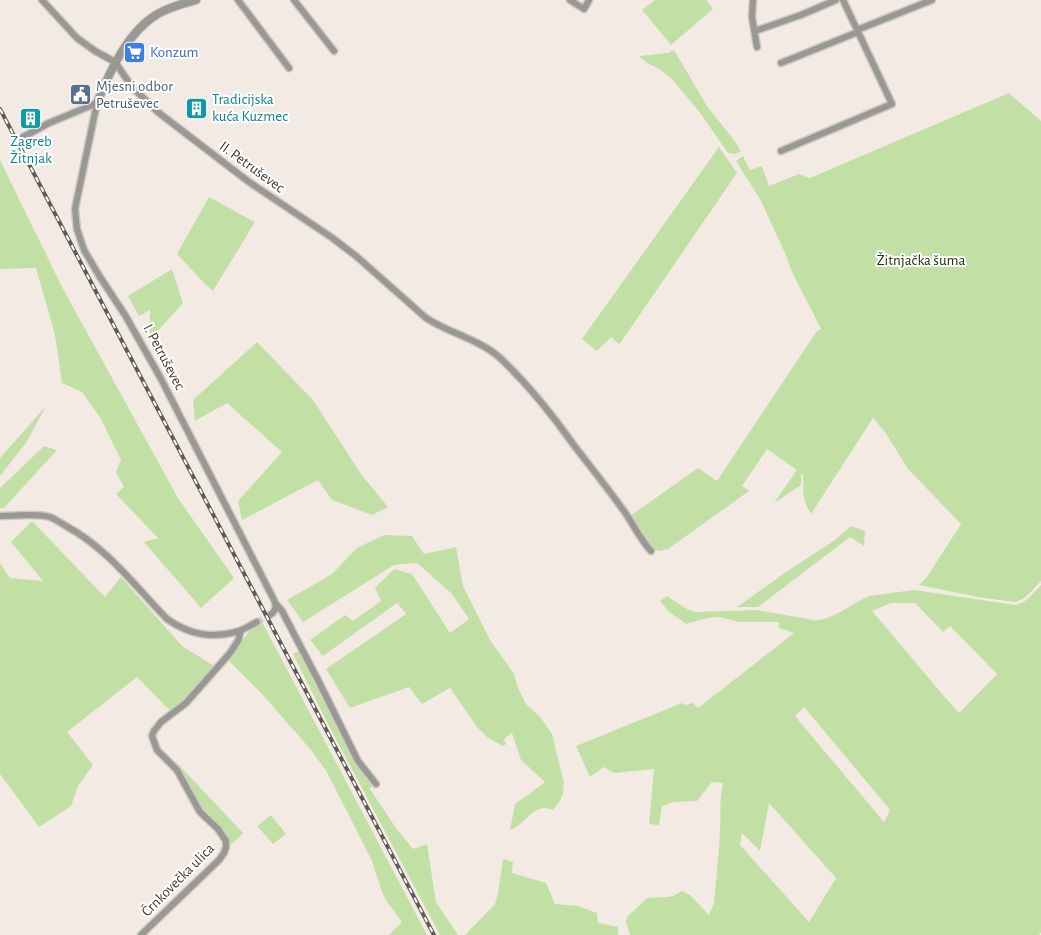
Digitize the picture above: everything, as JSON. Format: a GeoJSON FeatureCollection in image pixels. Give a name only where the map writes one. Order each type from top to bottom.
{"type":"FeatureCollection","features":[{"type":"Feature","properties":{"kind":"street"},"geometry":{"type":"LineString","coordinates":[[42,0],[77,38],[115,62]]}},
{"type":"Feature","properties":{"kind":"street","name":"I. Petruševec"},"geometry":{"type":"LineString","coordinates":[[196,0],[155,15],[137,33],[115,62],[97,103],[75,209],[75,219],[80,240],[92,264],[125,314],[160,377],[276,604],[282,611],[315,674],[358,762],[376,784]]}},
{"type":"Feature","properties":{"kind":"street"},"geometry":{"type":"LineString","coordinates":[[238,0],[289,68]]}},
{"type":"Feature","properties":{"kind":"street"},"geometry":{"type":"LineString","coordinates":[[294,0],[334,51]]}},
{"type":"Feature","properties":{"kind":"street"},"geometry":{"type":"LineString","coordinates":[[570,0],[584,9],[589,0]]}},
{"type":"Feature","properties":{"kind":"street"},"geometry":{"type":"LineString","coordinates":[[753,0],[752,17],[757,47]]}},
{"type":"Feature","properties":{"kind":"street"},"geometry":{"type":"LineString","coordinates":[[755,32],[836,0]]}},
{"type":"Feature","properties":{"kind":"street"},"geometry":{"type":"LineString","coordinates":[[781,151],[892,104],[843,0]]}},
{"type":"Feature","properties":{"kind":"street"},"geometry":{"type":"LineString","coordinates":[[781,63],[932,0]]}},
{"type":"Feature","properties":{"kind":"street","name":"II. Petruševec"},"geometry":{"type":"LineString","coordinates":[[115,62],[132,87],[159,113],[249,182],[356,256],[426,318],[478,344],[498,357],[558,423],[629,517],[651,551]]}},
{"type":"Feature","properties":{"kind":"street"},"geometry":{"type":"LineString","coordinates":[[23,137],[48,123],[97,103]]}},
{"type":"Feature","properties":{"kind":"street"},"geometry":{"type":"LineString","coordinates":[[0,516],[37,515],[50,517],[76,531],[112,560],[167,619],[176,626],[206,636],[221,635],[241,630],[257,622]]}},
{"type":"Feature","properties":{"kind":"street"},"geometry":{"type":"LineString","coordinates":[[270,615],[275,610],[276,604]]}},
{"type":"Feature","properties":{"kind":"street","name":"Črnkovečka ulica"},"geometry":{"type":"LineString","coordinates":[[141,935],[224,854],[226,841],[218,829],[200,812],[176,770],[157,750],[152,736],[161,722],[186,703],[230,654],[238,641],[241,630]]}},
{"type":"Feature","properties":{"kind":"green space"},"geometry":{"type":"Polygon","coordinates":[[[655,0],[706,0],[713,9],[671,45],[642,10],[655,0]]]}},
{"type":"Feature","properties":{"kind":"green space"},"geometry":{"type":"Polygon","coordinates":[[[674,50],[707,106],[737,144],[741,152],[728,153],[698,110],[670,77],[639,56],[668,53],[674,50]]]}},
{"type":"Feature","properties":{"kind":"green space","name":"Žitnjačka šuma"},"geometry":{"type":"Polygon","coordinates":[[[1009,93],[1041,121],[1041,581],[1026,597],[1014,602],[919,585],[927,577],[961,524],[908,469],[885,432],[873,418],[811,514],[804,499],[803,475],[801,473],[801,485],[774,503],[797,470],[767,449],[742,486],[749,491],[668,549],[653,550],[630,516],[698,468],[717,481],[817,331],[821,329],[792,272],[760,199],[736,161],[743,156],[750,170],[762,166],[769,186],[799,174],[810,178],[1009,93]]]}},
{"type":"Feature","properties":{"kind":"green space"},"geometry":{"type":"Polygon","coordinates":[[[719,147],[737,173],[621,342],[619,344],[611,337],[597,351],[582,339],[719,147]]]}},
{"type":"Feature","properties":{"kind":"green space"},"geometry":{"type":"Polygon","coordinates":[[[0,160],[62,287],[178,498],[234,578],[201,608],[144,542],[158,538],[116,494],[124,487],[116,472],[121,460],[101,419],[82,392],[62,383],[55,335],[36,268],[0,269],[0,160]]]}},
{"type":"Feature","properties":{"kind":"green space"},"geometry":{"type":"Polygon","coordinates":[[[209,197],[255,222],[213,291],[177,254],[209,197]]]}},
{"type":"Feature","properties":{"kind":"green space"},"geometry":{"type":"Polygon","coordinates":[[[172,269],[183,303],[153,336],[150,334],[150,310],[139,316],[128,296],[172,269]]]}},
{"type":"Feature","properties":{"kind":"green space"},"geometry":{"type":"Polygon","coordinates":[[[257,342],[313,400],[361,474],[388,507],[372,515],[332,500],[318,480],[242,520],[238,501],[282,452],[227,403],[195,421],[193,400],[257,342]]]}},
{"type":"Feature","properties":{"kind":"green space"},"geometry":{"type":"Polygon","coordinates":[[[46,406],[26,443],[0,476],[0,458],[46,406]]]}},
{"type":"Feature","properties":{"kind":"green space"},"geometry":{"type":"Polygon","coordinates":[[[44,446],[57,450],[4,508],[0,508],[0,488],[44,446]]]}},
{"type":"Feature","properties":{"kind":"green space"},"geometry":{"type":"Polygon","coordinates":[[[32,521],[105,597],[121,577],[182,646],[216,667],[172,713],[137,677],[67,732],[93,765],[78,786],[71,806],[39,827],[0,774],[0,563],[10,578],[43,581],[11,542],[32,521]]]}},
{"type":"Feature","properties":{"kind":"green space"},"geometry":{"type":"Polygon","coordinates":[[[851,526],[865,531],[864,546],[850,537],[758,607],[737,607],[835,540],[851,526]]]}},
{"type":"Feature","properties":{"kind":"green space"},"geometry":{"type":"Polygon","coordinates":[[[384,535],[412,536],[424,554],[456,547],[463,586],[490,640],[514,674],[526,704],[541,718],[552,734],[564,783],[560,801],[553,810],[545,808],[534,811],[510,830],[515,804],[545,782],[521,760],[512,733],[504,739],[506,744],[503,746],[487,737],[477,727],[450,688],[422,704],[409,687],[350,708],[326,669],[406,614],[397,603],[323,656],[310,640],[345,615],[353,621],[381,601],[375,588],[394,569],[412,574],[450,633],[469,619],[452,594],[417,563],[394,565],[303,622],[287,600],[332,574],[357,548],[384,535]]]}},
{"type":"Feature","properties":{"kind":"green space"},"geometry":{"type":"Polygon","coordinates":[[[1041,585],[1041,932],[1039,935],[630,935],[626,923],[627,917],[647,898],[673,896],[682,891],[690,895],[709,915],[714,903],[723,783],[712,782],[697,801],[673,802],[662,806],[659,825],[649,824],[654,769],[614,773],[604,767],[590,777],[576,746],[682,703],[685,705],[693,703],[698,708],[794,633],[779,628],[779,622],[739,622],[719,617],[686,624],[668,611],[660,601],[667,596],[695,612],[756,610],[816,620],[831,616],[869,596],[914,590],[1015,605],[1026,600],[1041,585]],[[891,603],[872,611],[959,713],[997,674],[950,626],[943,632],[915,603],[891,603]],[[804,707],[795,716],[884,822],[890,810],[804,707]],[[769,803],[760,851],[742,833],[740,845],[809,922],[836,878],[769,803]]]}},
{"type":"Feature","properties":{"kind":"green space"},"geometry":{"type":"Polygon","coordinates":[[[262,622],[427,935],[389,935],[402,922],[382,892],[372,861],[327,772],[310,749],[262,694],[229,661],[247,634],[262,622]]]}},
{"type":"Feature","properties":{"kind":"green space"},"geometry":{"type":"Polygon","coordinates":[[[301,650],[374,784],[370,789],[396,828],[413,849],[427,844],[436,902],[458,935],[440,935],[330,728],[293,654],[301,650]]]}},
{"type":"Feature","properties":{"kind":"green space"},"geometry":{"type":"Polygon","coordinates":[[[177,763],[243,833],[231,845],[195,802],[189,783],[177,763]]]}},
{"type":"Feature","properties":{"kind":"green space"},"geometry":{"type":"Polygon","coordinates":[[[271,815],[286,834],[273,844],[257,826],[271,815]]]}},
{"type":"Feature","properties":{"kind":"green space"},"geometry":{"type":"Polygon","coordinates":[[[503,859],[513,862],[512,873],[546,883],[555,904],[578,906],[597,913],[598,923],[618,927],[618,935],[465,935],[495,904],[503,859]]]}},
{"type":"Feature","properties":{"kind":"tunnel"},"geometry":{"type":"LineString","coordinates":[[257,622],[270,615]]}},
{"type":"Feature","properties":{"kind":"railway"},"geometry":{"type":"LineString","coordinates":[[0,109],[434,935]]}},
{"type":"Feature","properties":{"kind":"place","name":"Konzum"},"geometry":{"type":"Point","coordinates":[134,52]}},
{"type":"Feature","properties":{"kind":"place","name":"Mjesni odbor Petruševec"},"geometry":{"type":"Point","coordinates":[80,95]}},
{"type":"Feature","properties":{"kind":"place","name":"Tradicijska kuća Kuzmec"},"geometry":{"type":"Point","coordinates":[196,108]}},
{"type":"Feature","properties":{"kind":"place","name":"Zagreb Žitnjak"},"geometry":{"type":"Point","coordinates":[31,118]}}]}
